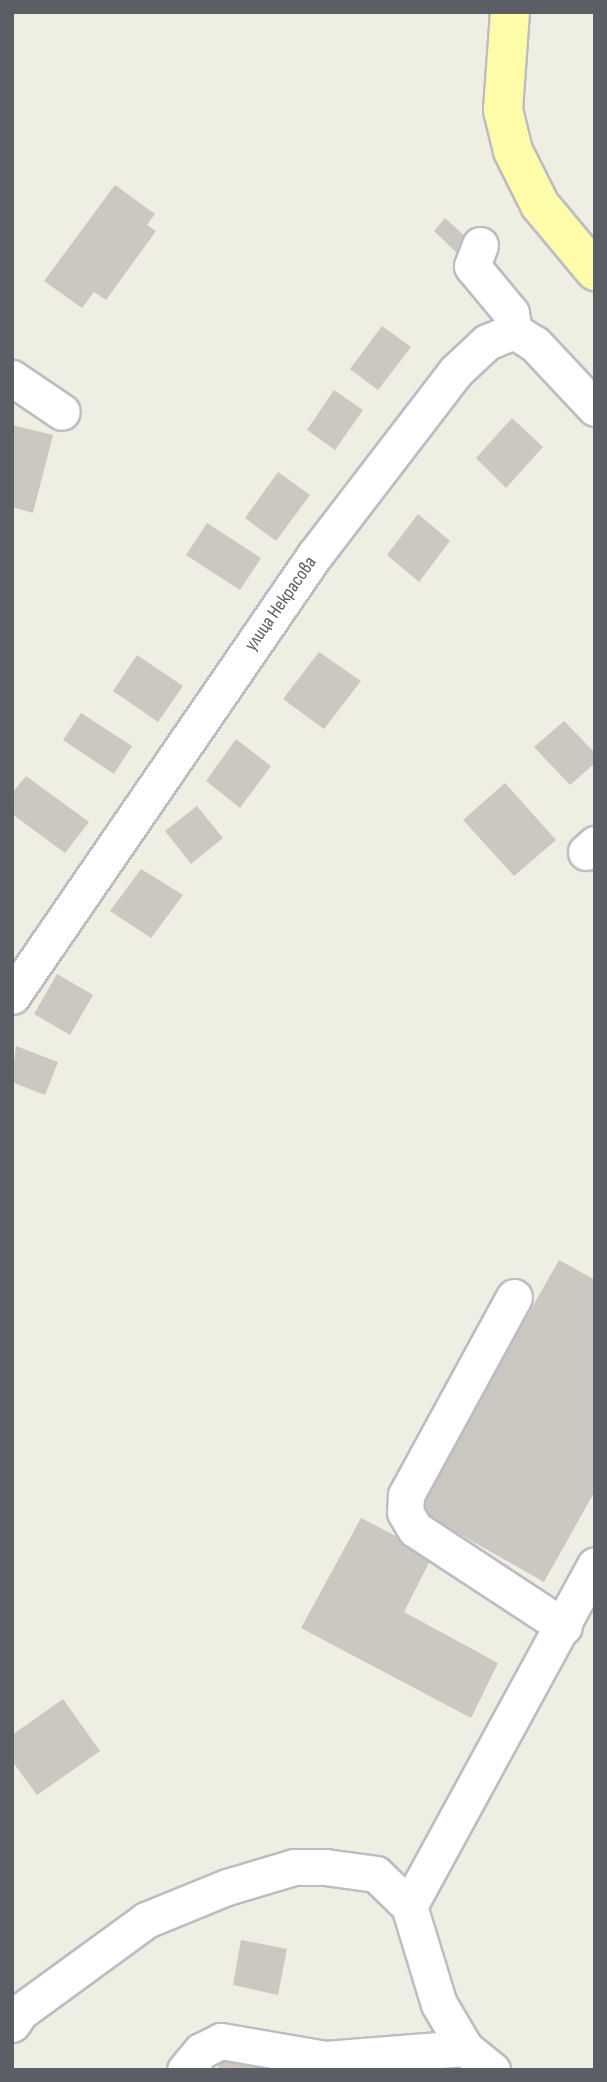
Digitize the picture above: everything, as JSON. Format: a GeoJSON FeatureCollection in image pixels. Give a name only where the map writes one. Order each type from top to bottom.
{"type":"FeatureCollection","features":[{"type":"Feature","properties":{"kind":"main road"},"geometry":{"type":"LineString","coordinates":[[510,12],[503,110],[513,152],[540,205],[595,271]]}},
{"type":"Feature","properties":{"kind":"street"},"geometry":{"type":"LineString","coordinates":[[480,245],[472,266],[511,313],[514,331],[535,344],[595,408]]}},
{"type":"Feature","properties":{"kind":"street","name":"улица Некрасова"},"geometry":{"type":"LineString","coordinates":[[12,996],[314,556],[456,372],[487,342],[514,331]]}},
{"type":"Feature","properties":{"kind":"street"},"geometry":{"type":"LineString","coordinates":[[12,378],[62,412]]}},
{"type":"Feature","properties":{"kind":"street"},"geometry":{"type":"LineString","coordinates":[[514,1297],[406,1495],[405,1512],[415,1529],[564,1627]]}},
{"type":"Feature","properties":{"kind":"street"},"geometry":{"type":"LineString","coordinates":[[409,1906],[564,1627],[595,1565]]}},
{"type":"Feature","properties":{"kind":"street"},"geometry":{"type":"LineString","coordinates":[[12,2024],[20,2012],[146,1920],[227,1887],[295,1867],[325,1867],[376,1874],[409,1906],[423,1964],[465,2048],[492,2070]]}},
{"type":"Feature","properties":{"kind":"street"},"geometry":{"type":"LineString","coordinates":[[185,2070],[201,2051],[221,2041],[323,2064],[465,2048]]}},
{"type":"Feature","properties":{"kind":"building"},"geometry":{"type":"Polygon","coordinates":[[[115,185],[155,214],[147,225],[156,231],[106,300],[94,292],[82,308],[44,281],[115,185]]]}},
{"type":"Feature","properties":{"kind":"building"},"geometry":{"type":"Polygon","coordinates":[[[445,218],[470,241],[458,254],[434,231],[445,218]]]}},
{"type":"Feature","properties":{"kind":"building"},"geometry":{"type":"Polygon","coordinates":[[[382,326],[411,347],[378,390],[350,369],[382,326]]]}},
{"type":"Feature","properties":{"kind":"building"},"geometry":{"type":"Polygon","coordinates":[[[334,390],[363,410],[335,450],[307,430],[334,390]]]}},
{"type":"Feature","properties":{"kind":"building"},"geometry":{"type":"Polygon","coordinates":[[[512,418],[543,447],[506,488],[476,458],[512,418]]]}},
{"type":"Feature","properties":{"kind":"building"},"geometry":{"type":"Polygon","coordinates":[[[12,425],[53,435],[33,513],[12,507],[12,425]]]}},
{"type":"Feature","properties":{"kind":"building"},"geometry":{"type":"Polygon","coordinates":[[[278,472],[310,495],[276,541],[245,518],[278,472]]]}},
{"type":"Feature","properties":{"kind":"building"},"geometry":{"type":"Polygon","coordinates":[[[418,514],[450,541],[419,582],[387,555],[418,514]]]}},
{"type":"Feature","properties":{"kind":"building"},"geometry":{"type":"Polygon","coordinates":[[[207,523],[261,558],[240,590],[186,555],[207,523]]]}},
{"type":"Feature","properties":{"kind":"building"},"geometry":{"type":"Polygon","coordinates":[[[319,652],[361,681],[324,729],[283,699],[319,652]]]}},
{"type":"Feature","properties":{"kind":"building"},"geometry":{"type":"Polygon","coordinates":[[[137,655],[183,686],[158,722],[113,691],[137,655]]]}},
{"type":"Feature","properties":{"kind":"building"},"geometry":{"type":"Polygon","coordinates":[[[81,713],[132,746],[114,774],[63,740],[81,713]]]}},
{"type":"Feature","properties":{"kind":"building"},"geometry":{"type":"Polygon","coordinates":[[[564,721],[595,753],[595,763],[570,785],[534,747],[564,721]]]}},
{"type":"Feature","properties":{"kind":"building"},"geometry":{"type":"Polygon","coordinates":[[[236,739],[271,766],[240,808],[206,781],[236,739]]]}},
{"type":"Feature","properties":{"kind":"building"},"geometry":{"type":"Polygon","coordinates":[[[26,776],[89,822],[65,853],[12,814],[12,793],[26,776]]]}},
{"type":"Feature","properties":{"kind":"building"},"geometry":{"type":"Polygon","coordinates":[[[505,783],[556,840],[514,876],[463,820],[505,783]]]}},
{"type":"Feature","properties":{"kind":"building"},"geometry":{"type":"Polygon","coordinates":[[[197,806],[223,838],[191,864],[165,831],[197,806]]]}},
{"type":"Feature","properties":{"kind":"building"},"geometry":{"type":"Polygon","coordinates":[[[141,869],[183,895],[151,938],[110,911],[141,869]]]}},
{"type":"Feature","properties":{"kind":"building"},"geometry":{"type":"Polygon","coordinates":[[[57,974],[93,995],[70,1035],[34,1014],[57,974]]]}},
{"type":"Feature","properties":{"kind":"building"},"geometry":{"type":"Polygon","coordinates":[[[16,1046],[58,1062],[45,1095],[12,1082],[16,1046]]]}},
{"type":"Feature","properties":{"kind":"building"},"geometry":{"type":"Polygon","coordinates":[[[559,1260],[595,1280],[595,1491],[544,1582],[417,1510],[559,1260]]]}},
{"type":"Feature","properties":{"kind":"building"},"geometry":{"type":"Polygon","coordinates":[[[361,1518],[433,1555],[404,1612],[498,1663],[471,1718],[301,1628],[361,1518]]]}},
{"type":"Feature","properties":{"kind":"building"},"geometry":{"type":"Polygon","coordinates":[[[63,1699],[100,1751],[37,1795],[12,1761],[12,1735],[63,1699]]]}},
{"type":"Feature","properties":{"kind":"building"},"geometry":{"type":"Polygon","coordinates":[[[241,1940],[287,1949],[278,1995],[233,1985],[241,1940]]]}},
{"type":"Feature","properties":{"kind":"building"},"geometry":{"type":"Polygon","coordinates":[[[221,2057],[277,2069],[277,2070],[218,2070],[221,2057]]]}}]}
